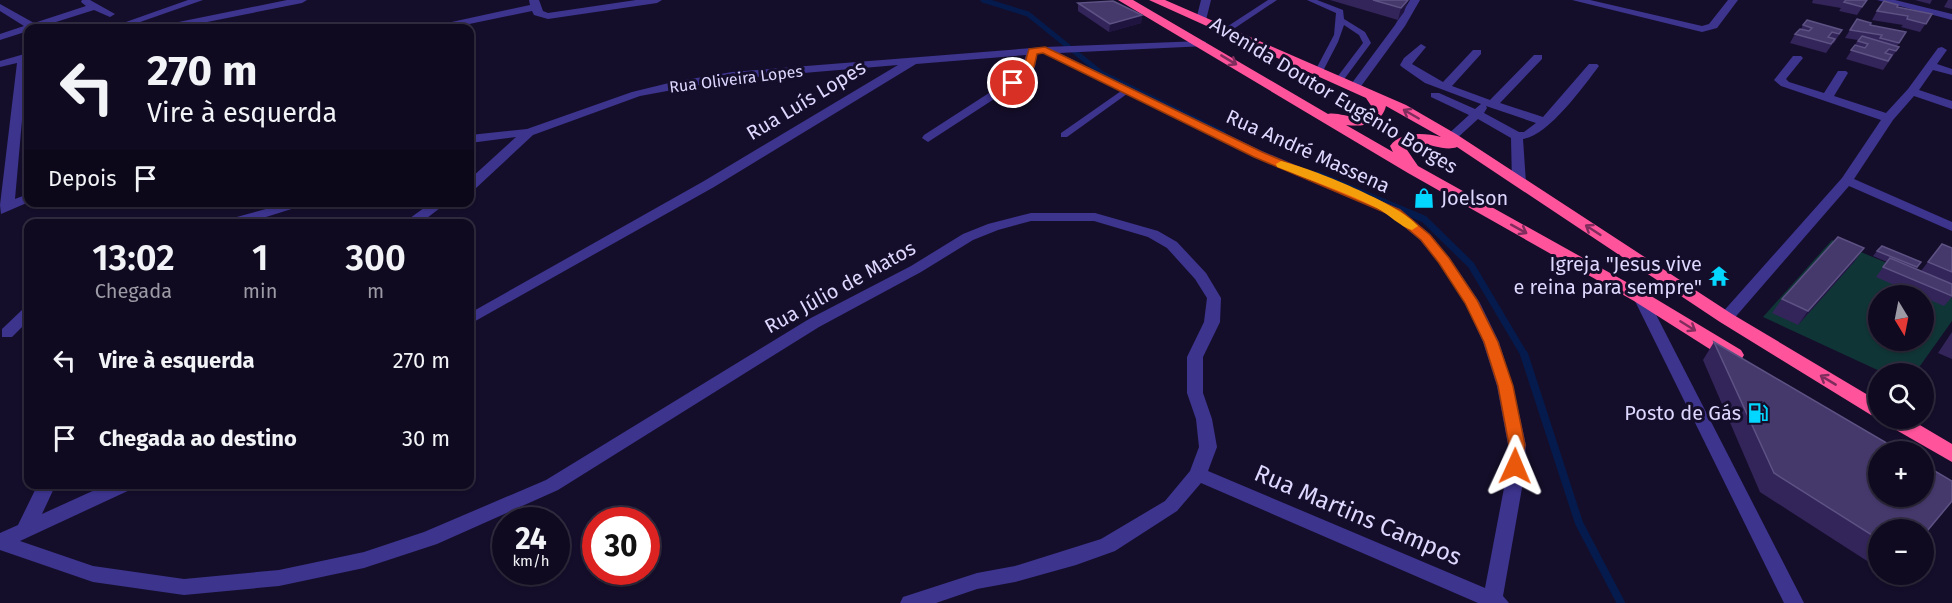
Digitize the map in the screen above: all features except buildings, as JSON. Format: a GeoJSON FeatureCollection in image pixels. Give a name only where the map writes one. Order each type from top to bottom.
{"type":"FeatureCollection","features":[{"type":"Feature","properties":{"kind":"highway","name":"Avenida Doutor Eugênio Borges"},"geometry":{"type":"LineString","coordinates":[[1124,0],[1413,170],[1640,297],[1748,363]]}},
{"type":"Feature","properties":{"kind":"highway","name":"Avenida Doutor Eugênio Borges"},"geometry":{"type":"LineString","coordinates":[[1155,0],[1401,108],[1451,137],[1726,318],[1868,404]]}},
{"type":"Feature","properties":{"kind":"highway"},"geometry":{"type":"LineString","coordinates":[[1313,111],[1344,120],[1369,119],[1378,113],[1379,106],[1371,95]]}},
{"type":"Feature","properties":{"kind":"highway"},"geometry":{"type":"LineString","coordinates":[[1413,170],[1397,146],[1403,141],[1427,138],[1472,151]]}},
{"type":"Feature","properties":{"kind":"highway"},"geometry":{"type":"LineString","coordinates":[[1910,429],[1952,454]]}},
{"type":"Feature","properties":{"kind":"street"},"geometry":{"type":"LineString","coordinates":[[82,0],[110,14]]}},
{"type":"Feature","properties":{"kind":"street"},"geometry":{"type":"LineString","coordinates":[[145,24],[198,0]]}},
{"type":"Feature","properties":{"kind":"street"},"geometry":{"type":"LineString","coordinates":[[184,24],[302,0]]}},
{"type":"Feature","properties":{"kind":"street"},"geometry":{"type":"LineString","coordinates":[[454,24],[535,3],[538,13],[556,16],[657,0]]}},
{"type":"Feature","properties":{"kind":"street"},"geometry":{"type":"LineString","coordinates":[[1355,87],[1400,26],[1415,0]]}},
{"type":"Feature","properties":{"kind":"street"},"geometry":{"type":"LineString","coordinates":[[1577,0],[1702,29],[1713,26],[1733,0]]}},
{"type":"Feature","properties":{"kind":"street"},"geometry":{"type":"LineString","coordinates":[[1882,0],[1952,17]]}},
{"type":"Feature","properties":{"kind":"street"},"geometry":{"type":"LineString","coordinates":[[1201,20],[1204,1]]}},
{"type":"Feature","properties":{"kind":"street"},"geometry":{"type":"LineString","coordinates":[[0,7],[28,24]]}},
{"type":"Feature","properties":{"kind":"street"},"geometry":{"type":"LineString","coordinates":[[42,24],[94,7]]}},
{"type":"Feature","properties":{"kind":"street"},"geometry":{"type":"LineString","coordinates":[[0,37],[24,30]]}},
{"type":"Feature","properties":{"kind":"street","name":"Rua Luís Lopes"},"geometry":{"type":"LineString","coordinates":[[474,317],[709,184],[913,61],[1039,51],[1202,44]]}},
{"type":"Feature","properties":{"kind":"street"},"geometry":{"type":"LineString","coordinates":[[1421,47],[1408,60],[1406,64],[1409,68],[1445,86],[1545,122]]}},
{"type":"Feature","properties":{"kind":"street"},"geometry":{"type":"LineString","coordinates":[[1726,318],[1847,180],[1888,118],[1912,91],[1941,50]]}},
{"type":"Feature","properties":{"kind":"street"},"geometry":{"type":"LineString","coordinates":[[928,138],[1024,75],[1039,51]]}},
{"type":"Feature","properties":{"kind":"street","name":"Rua André Massena"},"geometry":{"type":"LineString","coordinates":[[1039,51],[1258,154],[1395,212],[1425,237],[1444,260],[1472,303],[1491,342],[1505,386],[1517,445],[1513,488],[1494,602]]}},
{"type":"Feature","properties":{"kind":"street"},"geometry":{"type":"LineString","coordinates":[[1445,86],[1477,52]]}},
{"type":"Feature","properties":{"kind":"street"},"geometry":{"type":"LineString","coordinates":[[0,64],[24,57]]}},
{"type":"Feature","properties":{"kind":"street"},"geometry":{"type":"LineString","coordinates":[[1451,137],[1538,57]]}},
{"type":"Feature","properties":{"kind":"street"},"geometry":{"type":"LineString","coordinates":[[1797,58],[1780,80],[1792,87],[1826,99],[1888,118]]}},
{"type":"Feature","properties":{"kind":"street","name":"Rua Oliveira Lopes"},"geometry":{"type":"LineString","coordinates":[[474,139],[529,132],[578,113],[672,85],[735,76],[913,61]]}},
{"type":"Feature","properties":{"kind":"street"},"geometry":{"type":"LineString","coordinates":[[1435,96],[1477,114],[1517,136],[1531,133],[1545,122],[1593,66]]}},
{"type":"Feature","properties":{"kind":"street"},"geometry":{"type":"LineString","coordinates":[[1930,66],[1952,72]]}},
{"type":"Feature","properties":{"kind":"street"},"geometry":{"type":"LineString","coordinates":[[4,209],[24,70]]}},
{"type":"Feature","properties":{"kind":"street"},"geometry":{"type":"LineString","coordinates":[[1826,99],[1842,73]]}},
{"type":"Feature","properties":{"kind":"street"},"geometry":{"type":"LineString","coordinates":[[1912,91],[1952,105]]}},
{"type":"Feature","properties":{"kind":"street","name":"Rua Oliveira Lopes"},"geometry":{"type":"LineString","coordinates":[[474,182],[529,132]]}},
{"type":"Feature","properties":{"kind":"street"},"geometry":{"type":"LineString","coordinates":[[1517,136],[1519,183]]}},
{"type":"Feature","properties":{"kind":"street"},"geometry":{"type":"LineString","coordinates":[[1847,180],[1952,227]]}},
{"type":"Feature","properties":{"kind":"street"},"geometry":{"type":"LineString","coordinates":[[4,209],[24,200]]}},
{"type":"Feature","properties":{"kind":"street"},"geometry":{"type":"LineString","coordinates":[[245,219],[290,207]]}},
{"type":"Feature","properties":{"kind":"street"},"geometry":{"type":"LineString","coordinates":[[416,219],[434,207]]}},
{"type":"Feature","properties":{"kind":"street","name":"Rua Júlio de Matos"},"geometry":{"type":"LineString","coordinates":[[0,543],[93,574],[184,587],[279,578],[364,560],[430,538],[552,485],[814,323],[916,269],[968,237],[993,227],[1032,217],[1095,217],[1153,234],[1172,245],[1188,260],[1210,290],[1214,309],[1212,322],[1195,357],[1195,393],[1204,419],[1208,447],[1198,474],[1171,506],[1107,545],[1076,557],[1015,574],[977,581],[910,603]]}},
{"type":"Feature","properties":{"kind":"street"},"geometry":{"type":"LineString","coordinates":[[1640,297],[1794,603]]}},
{"type":"Feature","properties":{"kind":"street"},"geometry":{"type":"LineString","coordinates":[[7,333],[24,317]]}},
{"type":"Feature","properties":{"kind":"street","name":"Rua Martins Campos"},"geometry":{"type":"LineString","coordinates":[[1198,474],[1494,602]]}},
{"type":"Feature","properties":{"kind":"street"},"geometry":{"type":"LineString","coordinates":[[24,532],[45,489]]}},
{"type":"Feature","properties":{"kind":"street"},"geometry":{"type":"LineString","coordinates":[[0,543],[115,489]]}},
{"type":"Feature","properties":{"kind":"lane"},"geometry":{"type":"LineString","coordinates":[[1226,30],[1273,0]]}},
{"type":"Feature","properties":{"kind":"lane"},"geometry":{"type":"LineString","coordinates":[[1311,0],[1333,7],[1340,12],[1341,20],[1340,29],[1319,71]]}},
{"type":"Feature","properties":{"kind":"lane"},"geometry":{"type":"LineString","coordinates":[[1339,80],[1366,43],[1362,34],[1341,20]]}},
{"type":"Feature","properties":{"kind":"lane"},"geometry":{"type":"LineString","coordinates":[[1064,135],[1128,91]]}},
{"type":"Feature","properties":{"kind":"green space"},"geometry":{"type":"Polygon","coordinates":[[[1832,240],[1952,290],[1952,321],[1934,346],[1934,285],[1868,285],[1868,351],[1931,351],[1922,363],[1868,363],[1868,366],[1763,317],[1832,240]]]}},
{"type":"Feature","properties":{"kind":"waterway"},"geometry":{"type":"LineString","coordinates":[[983,0],[1028,14],[1101,73],[1223,133]]}},
{"type":"Feature","properties":{"kind":"waterway"},"geometry":{"type":"LineString","coordinates":[[1318,175],[1424,219],[1471,265],[1524,355]]}},
{"type":"Feature","properties":{"kind":"waterway"},"geometry":{"type":"LineString","coordinates":[[1524,355],[1579,523],[1621,603]]}},
{"type":"Feature","properties":{"kind":"slow traffic"},"geometry":{"type":"LineString","coordinates":[[1281,164],[1372,201],[1395,212],[1412,226]]}},
{"type":"Feature","properties":{"kind":"place","name":"Joelson"},"geometry":{"type":"Point","coordinates":[1424,198]}},
{"type":"Feature","properties":{"kind":"place","name":"Igreja \"Jesus vive e reina para sempre\""},"geometry":{"type":"Point","coordinates":[1719,276]}},
{"type":"Feature","properties":{"kind":"place","name":"Posto de Gás"},"geometry":{"type":"Point","coordinates":[1758,413]}},
{"type":"Feature","properties":{"kind":"route"},"geometry":{"type":"LineString","coordinates":[[1013,83],[1024,75],[1029,67],[1032,51],[1045,50],[1258,154],[1395,212],[1425,237],[1444,260],[1472,303],[1491,342],[1505,386],[1517,445],[1515,466]]}}]}
